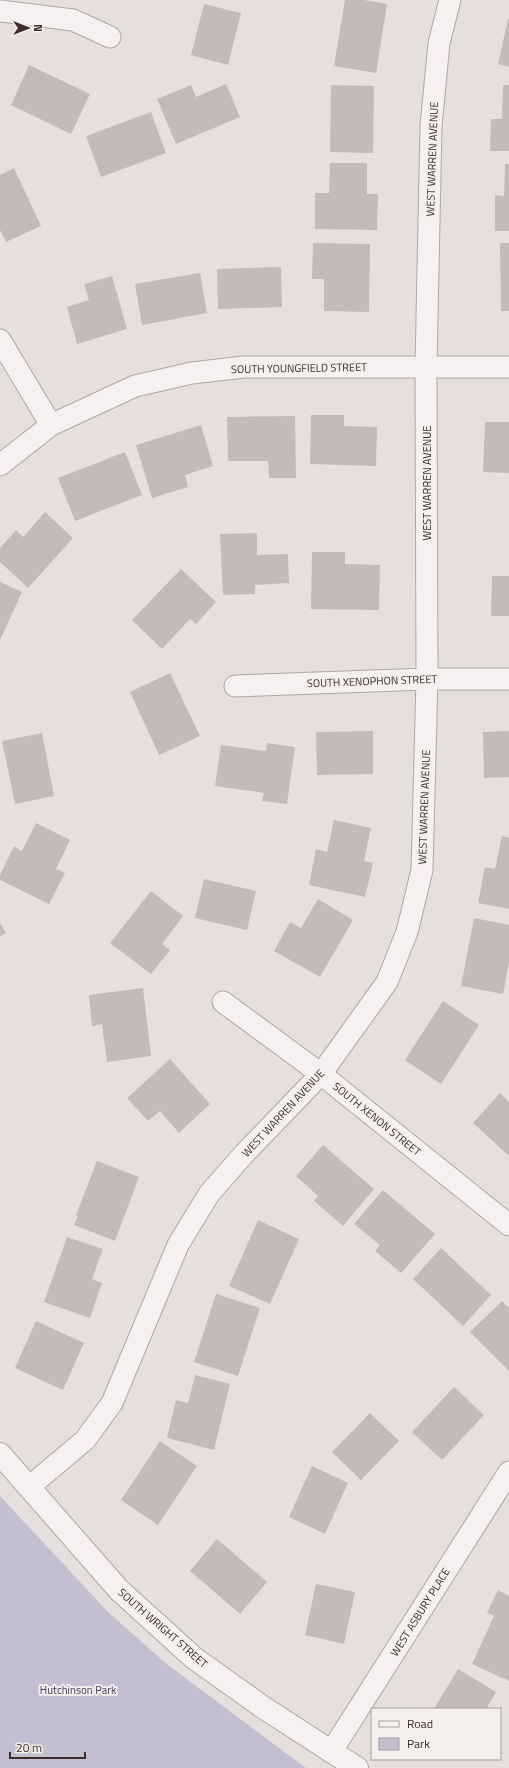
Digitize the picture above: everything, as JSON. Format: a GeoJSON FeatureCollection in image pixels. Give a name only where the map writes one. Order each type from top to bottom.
{"type":"FeatureCollection","features":[{"type":"Feature","properties":{"kind":"street","name":"WEST WARREN AVENUE"},"geometry":{"type":"LineString","coordinates":[[29,1487],[85,1440],[112,1403],[178,1245],[209,1194],[244,1154],[321,1074],[387,982],[407,932],[422,870],[427,679],[426,367],[431,126],[439,43],[450,0]]}},
{"type":"Feature","properties":{"kind":"street"},"geometry":{"type":"LineString","coordinates":[[0,11],[73,20],[110,37]]}},
{"type":"Feature","properties":{"kind":"street"},"geometry":{"type":"LineString","coordinates":[[0,340],[51,425]]}},
{"type":"Feature","properties":{"kind":"street","name":"SOUTH YOUNGFIELD STREET"},"geometry":{"type":"LineString","coordinates":[[0,465],[51,425],[134,386],[192,373],[244,367],[509,367]]}},
{"type":"Feature","properties":{"kind":"street","name":"SOUTH XENOPHON STREET"},"geometry":{"type":"LineString","coordinates":[[235,686],[427,679],[509,679]]}},
{"type":"Feature","properties":{"kind":"street","name":"SOUTH XENON STREET"},"geometry":{"type":"LineString","coordinates":[[223,1002],[321,1074],[509,1225]]}},
{"type":"Feature","properties":{"kind":"street","name":"SOUTH WRIGHT STREET"},"geometry":{"type":"LineString","coordinates":[[0,1454],[119,1590],[194,1658],[264,1708],[357,1768]]}},
{"type":"Feature","properties":{"kind":"street","name":"WEST ASBURY PLACE"},"geometry":{"type":"LineString","coordinates":[[331,1752],[509,1472]]}},
{"type":"Feature","properties":{"kind":"green space","name":"Hutchinson Park"},"geometry":{"type":"Polygon","coordinates":[[[0,1496],[109,1613],[168,1665],[306,1768],[0,1768],[0,1496]]]}},
{"type":"Feature","properties":{"kind":"building"},"geometry":{"type":"Polygon","coordinates":[[[345,0],[364,0],[387,4],[376,73],[334,66],[345,0]]]}},
{"type":"Feature","properties":{"kind":"building"},"geometry":{"type":"Polygon","coordinates":[[[204,4],[241,13],[228,65],[191,55],[204,4]]]}},
{"type":"Feature","properties":{"kind":"building"},"geometry":{"type":"Polygon","coordinates":[[[509,19],[509,67],[498,64],[509,19]]]}},
{"type":"Feature","properties":{"kind":"building"},"geometry":{"type":"Polygon","coordinates":[[[29,65],[90,94],[71,134],[11,105],[29,65]]]}},
{"type":"Feature","properties":{"kind":"building"},"geometry":{"type":"Polygon","coordinates":[[[226,84],[240,117],[176,144],[157,99],[191,85],[196,97],[226,84]]]}},
{"type":"Feature","properties":{"kind":"building"},"geometry":{"type":"Polygon","coordinates":[[[331,85],[374,86],[373,153],[330,152],[331,85]]]}},
{"type":"Feature","properties":{"kind":"building"},"geometry":{"type":"Polygon","coordinates":[[[503,85],[509,85],[509,151],[490,151],[491,119],[502,119],[503,85]]]}},
{"type":"Feature","properties":{"kind":"building"},"geometry":{"type":"Polygon","coordinates":[[[151,112],[166,153],[101,177],[86,136],[151,112]]]}},
{"type":"Feature","properties":{"kind":"building"},"geometry":{"type":"Polygon","coordinates":[[[330,163],[367,163],[367,194],[378,194],[377,230],[315,229],[315,193],[329,193],[330,163]]]}},
{"type":"Feature","properties":{"kind":"building"},"geometry":{"type":"Polygon","coordinates":[[[505,164],[509,164],[509,231],[495,231],[495,195],[504,196],[505,164]]]}},
{"type":"Feature","properties":{"kind":"building"},"geometry":{"type":"Polygon","coordinates":[[[14,168],[41,226],[6,242],[0,230],[0,175],[14,168]]]}},
{"type":"Feature","properties":{"kind":"building"},"geometry":{"type":"Polygon","coordinates":[[[313,243],[370,244],[369,312],[324,311],[324,279],[312,279],[313,243]]]}},
{"type":"Feature","properties":{"kind":"building"},"geometry":{"type":"Polygon","coordinates":[[[500,243],[509,243],[509,311],[501,311],[500,243]]]}},
{"type":"Feature","properties":{"kind":"building"},"geometry":{"type":"Polygon","coordinates":[[[281,267],[282,307],[218,309],[217,269],[281,267]]]}},
{"type":"Feature","properties":{"kind":"building"},"geometry":{"type":"Polygon","coordinates":[[[200,273],[207,313],[142,325],[135,284],[200,273]]]}},
{"type":"Feature","properties":{"kind":"building"},"geometry":{"type":"Polygon","coordinates":[[[112,276],[127,329],[77,344],[67,307],[89,300],[84,284],[112,276]]]}},
{"type":"Feature","properties":{"kind":"building"},"geometry":{"type":"Polygon","coordinates":[[[311,415],[344,415],[344,426],[377,427],[376,466],[310,464],[311,415]]]}},
{"type":"Feature","properties":{"kind":"building"},"geometry":{"type":"Polygon","coordinates":[[[295,416],[296,478],[269,478],[268,461],[228,461],[227,417],[295,416]]]}},
{"type":"Feature","properties":{"kind":"building"},"geometry":{"type":"Polygon","coordinates":[[[485,422],[509,422],[509,473],[483,472],[485,422]]]}},
{"type":"Feature","properties":{"kind":"building"},"geometry":{"type":"Polygon","coordinates":[[[201,425],[213,466],[185,475],[188,487],[152,498],[136,445],[201,425]]]}},
{"type":"Feature","properties":{"kind":"building"},"geometry":{"type":"Polygon","coordinates":[[[125,452],[142,495],[75,521],[58,478],[125,452]]]}},
{"type":"Feature","properties":{"kind":"building"},"geometry":{"type":"Polygon","coordinates":[[[45,512],[73,538],[28,588],[0,562],[0,548],[16,530],[23,537],[45,512]]]}},
{"type":"Feature","properties":{"kind":"building"},"geometry":{"type":"Polygon","coordinates":[[[257,533],[257,555],[288,554],[289,583],[255,585],[255,594],[223,595],[220,534],[257,533]]]}},
{"type":"Feature","properties":{"kind":"building"},"geometry":{"type":"Polygon","coordinates":[[[312,552],[345,552],[345,564],[380,565],[379,610],[311,609],[312,552]]]}},
{"type":"Feature","properties":{"kind":"building"},"geometry":{"type":"Polygon","coordinates":[[[181,569],[216,602],[196,624],[190,619],[162,649],[132,620],[181,569]]]}},
{"type":"Feature","properties":{"kind":"building"},"geometry":{"type":"Polygon","coordinates":[[[492,576],[509,576],[509,616],[491,616],[492,576]]]}},
{"type":"Feature","properties":{"kind":"building"},"geometry":{"type":"Polygon","coordinates":[[[0,582],[22,592],[0,640],[0,582]]]}},
{"type":"Feature","properties":{"kind":"building"},"geometry":{"type":"Polygon","coordinates":[[[170,673],[200,736],[159,755],[130,692],[170,673]]]}},
{"type":"Feature","properties":{"kind":"building"},"geometry":{"type":"Polygon","coordinates":[[[373,731],[373,774],[317,775],[316,732],[373,731]]]}},
{"type":"Feature","properties":{"kind":"building"},"geometry":{"type":"Polygon","coordinates":[[[509,731],[509,777],[484,778],[483,732],[509,731]]]}},
{"type":"Feature","properties":{"kind":"building"},"geometry":{"type":"Polygon","coordinates":[[[42,733],[54,796],[15,804],[2,741],[42,733]]]}},
{"type":"Feature","properties":{"kind":"building"},"geometry":{"type":"Polygon","coordinates":[[[267,743],[295,747],[287,804],[262,801],[264,793],[215,786],[221,745],[266,751],[267,743]]]}},
{"type":"Feature","properties":{"kind":"building"},"geometry":{"type":"Polygon","coordinates":[[[334,820],[371,828],[364,861],[373,863],[365,897],[309,885],[316,849],[327,852],[334,820]]]}},
{"type":"Feature","properties":{"kind":"building"},"geometry":{"type":"Polygon","coordinates":[[[36,823],[70,840],[56,869],[65,873],[49,904],[0,880],[0,875],[14,846],[22,851],[36,823]]]}},
{"type":"Feature","properties":{"kind":"building"},"geometry":{"type":"Polygon","coordinates":[[[502,836],[509,838],[509,909],[478,903],[485,867],[495,869],[502,836]]]}},
{"type":"Feature","properties":{"kind":"building"},"geometry":{"type":"Polygon","coordinates":[[[204,879],[256,891],[247,930],[195,918],[204,879]]]}},
{"type":"Feature","properties":{"kind":"building"},"geometry":{"type":"Polygon","coordinates":[[[151,891],[183,916],[162,944],[170,950],[151,974],[110,943],[151,891]]]}},
{"type":"Feature","properties":{"kind":"building"},"geometry":{"type":"Polygon","coordinates":[[[318,899],[353,920],[320,977],[274,951],[290,922],[301,928],[318,899]]]}},
{"type":"Feature","properties":{"kind":"building"},"geometry":{"type":"Polygon","coordinates":[[[474,918],[509,925],[509,962],[503,994],[461,986],[474,918]]]}},
{"type":"Feature","properties":{"kind":"building"},"geometry":{"type":"Polygon","coordinates":[[[0,923],[6,933],[0,936],[0,923]]]}},
{"type":"Feature","properties":{"kind":"building"},"geometry":{"type":"Polygon","coordinates":[[[143,988],[151,1056],[107,1062],[102,1024],[92,1026],[89,995],[143,988]]]}},
{"type":"Feature","properties":{"kind":"building"},"geometry":{"type":"Polygon","coordinates":[[[443,1001],[479,1025],[441,1084],[405,1060],[443,1001]]]}},
{"type":"Feature","properties":{"kind":"building"},"geometry":{"type":"Polygon","coordinates":[[[170,1059],[210,1104],[179,1133],[160,1111],[148,1121],[127,1098],[170,1059]]]}},
{"type":"Feature","properties":{"kind":"building"},"geometry":{"type":"Polygon","coordinates":[[[500,1093],[509,1102],[509,1156],[473,1123],[500,1093]]]}},
{"type":"Feature","properties":{"kind":"building"},"geometry":{"type":"Polygon","coordinates":[[[323,1145],[374,1189],[343,1226],[314,1201],[318,1196],[296,1176],[323,1145]]]}},
{"type":"Feature","properties":{"kind":"building"},"geometry":{"type":"Polygon","coordinates":[[[97,1161],[139,1177],[115,1241],[74,1225],[78,1216],[76,1215],[97,1161]]]}},
{"type":"Feature","properties":{"kind":"building"},"geometry":{"type":"Polygon","coordinates":[[[383,1190],[435,1234],[401,1273],[375,1251],[380,1245],[354,1224],[383,1190]]]}},
{"type":"Feature","properties":{"kind":"building"},"geometry":{"type":"Polygon","coordinates":[[[258,1220],[299,1239],[270,1304],[229,1286],[258,1220]]]}},
{"type":"Feature","properties":{"kind":"building"},"geometry":{"type":"Polygon","coordinates":[[[67,1237],[103,1249],[92,1279],[102,1283],[90,1318],[44,1302],[67,1237]]]}},
{"type":"Feature","properties":{"kind":"building"},"geometry":{"type":"Polygon","coordinates":[[[441,1248],[491,1295],[463,1326],[413,1279],[441,1248]]]}},
{"type":"Feature","properties":{"kind":"building"},"geometry":{"type":"Polygon","coordinates":[[[216,1294],[260,1308],[238,1376],[194,1362],[216,1294]]]}},
{"type":"Feature","properties":{"kind":"building"},"geometry":{"type":"Polygon","coordinates":[[[502,1301],[509,1308],[509,1371],[470,1332],[502,1301]]]}},
{"type":"Feature","properties":{"kind":"building"},"geometry":{"type":"Polygon","coordinates":[[[36,1321],[84,1343],[63,1390],[15,1368],[36,1321]]]}},
{"type":"Feature","properties":{"kind":"building"},"geometry":{"type":"Polygon","coordinates":[[[195,1375],[230,1384],[214,1450],[167,1438],[176,1400],[188,1403],[195,1375]]]}},
{"type":"Feature","properties":{"kind":"building"},"geometry":{"type":"Polygon","coordinates":[[[454,1387],[484,1415],[442,1460],[412,1432],[454,1387]]]}},
{"type":"Feature","properties":{"kind":"building"},"geometry":{"type":"Polygon","coordinates":[[[370,1413],[399,1441],[361,1480],[332,1452],[370,1413]]]}},
{"type":"Feature","properties":{"kind":"building"},"geometry":{"type":"Polygon","coordinates":[[[160,1441],[197,1466],[158,1525],[121,1500],[160,1441]]]}},
{"type":"Feature","properties":{"kind":"building"},"geometry":{"type":"Polygon","coordinates":[[[312,1466],[348,1483],[325,1534],[289,1517],[312,1466]]]}},
{"type":"Feature","properties":{"kind":"building"},"geometry":{"type":"Polygon","coordinates":[[[217,1539],[267,1582],[240,1614],[190,1571],[217,1539]]]}},
{"type":"Feature","properties":{"kind":"building"},"geometry":{"type":"Polygon","coordinates":[[[316,1584],[355,1592],[344,1644],[305,1635],[316,1584]]]}},
{"type":"Feature","properties":{"kind":"building"},"geometry":{"type":"Polygon","coordinates":[[[498,1590],[509,1596],[509,1681],[472,1664],[494,1616],[487,1613],[498,1590]]]}},
{"type":"Feature","properties":{"kind":"building"},"geometry":{"type":"Polygon","coordinates":[[[458,1669],[496,1692],[487,1708],[435,1708],[458,1669]]]}}]}
